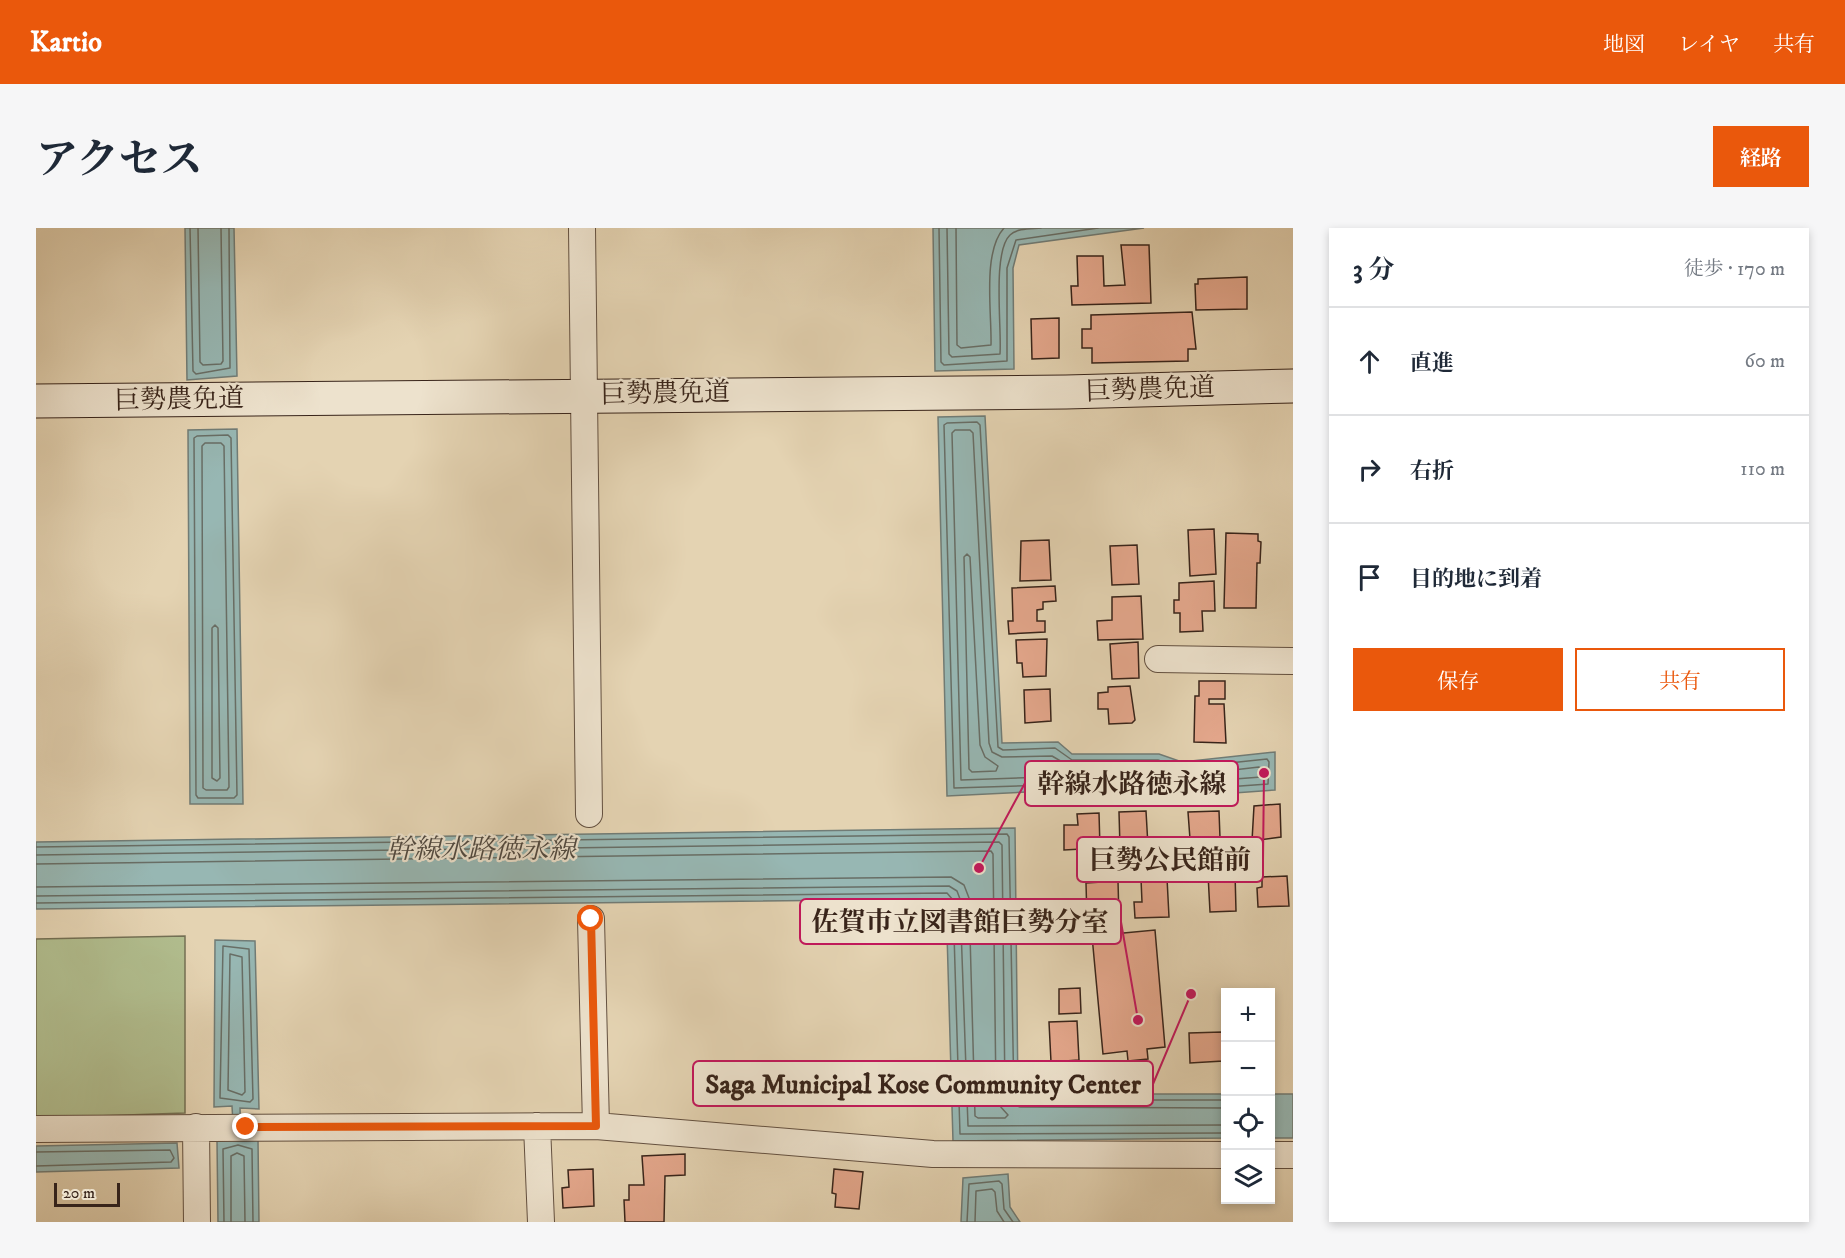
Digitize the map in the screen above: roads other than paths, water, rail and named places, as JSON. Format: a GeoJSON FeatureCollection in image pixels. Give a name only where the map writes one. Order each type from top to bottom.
{"type":"FeatureCollection","features":[{"type":"Feature","properties":{"kind":"street"},"geometry":{"type":"LineString","coordinates":[[582,228],[589,814]]}},
{"type":"Feature","properties":{"kind":"street","name":"巨勢農免道"},"geometry":{"type":"LineString","coordinates":[[36,401],[1066,392],[1293,386]]}},
{"type":"Feature","properties":{"kind":"street"},"geometry":{"type":"LineString","coordinates":[[1158,659],[1293,661]]}},
{"type":"Feature","properties":{"kind":"street"},"geometry":{"type":"LineString","coordinates":[[591,919],[596,1126]]}},
{"type":"Feature","properties":{"kind":"street"},"geometry":{"type":"LineString","coordinates":[[537,1126],[542,1222]]}},
{"type":"Feature","properties":{"kind":"street"},"geometry":{"type":"LineString","coordinates":[[36,1130],[196,1127],[596,1126],[933,1154],[1221,1155]]}},
{"type":"Feature","properties":{"kind":"street"},"geometry":{"type":"LineString","coordinates":[[196,1127],[197,1222]]}},
{"type":"Feature","properties":{"kind":"street"},"geometry":{"type":"LineString","coordinates":[[1275,1155],[1293,1155]]}},
{"type":"Feature","properties":{"kind":"water"},"geometry":{"type":"Polygon","coordinates":[[[185,228],[234,228],[237,376],[187,380],[185,228]]]}},
{"type":"Feature","properties":{"kind":"water"},"geometry":{"type":"Polygon","coordinates":[[[933,228],[1144,228],[1019,245],[1013,268],[1014,369],[935,371],[933,228]]]}},
{"type":"Feature","properties":{"kind":"water"},"geometry":{"type":"Polygon","coordinates":[[[985,416],[1002,743],[1058,742],[1072,754],[1159,754],[1182,762],[1275,752],[1275,790],[1055,806],[1048,791],[947,796],[938,417],[985,416]]]}},
{"type":"Feature","properties":{"kind":"water"},"geometry":{"type":"Polygon","coordinates":[[[237,429],[243,804],[190,804],[188,430],[237,429]]]}},
{"type":"Feature","properties":{"kind":"water"},"geometry":{"type":"Polygon","coordinates":[[[1015,828],[1018,1094],[1221,1094],[1221,1138],[953,1141],[946,899],[36,909],[36,842],[1015,828]]]}},
{"type":"Feature","properties":{"kind":"water"},"geometry":{"type":"Polygon","coordinates":[[[215,940],[255,941],[259,1109],[240,1108],[241,1140],[258,1140],[259,1222],[218,1222],[217,1141],[234,1140],[232,1106],[214,1107],[215,940]]]}},
{"type":"Feature","properties":{"kind":"water"},"geometry":{"type":"Polygon","coordinates":[[[1275,1094],[1293,1094],[1293,1138],[1275,1138],[1275,1094]]]}},
{"type":"Feature","properties":{"kind":"water"},"geometry":{"type":"Polygon","coordinates":[[[177,1143],[179,1168],[36,1172],[36,1146],[177,1143]]]}},
{"type":"Feature","properties":{"kind":"water"},"geometry":{"type":"Polygon","coordinates":[[[1008,1174],[1010,1207],[1020,1222],[961,1222],[963,1178],[1008,1174]]]}},
{"type":"Feature","properties":{"kind":"place","name":"巨勢公民館前"},"geometry":{"type":"Point","coordinates":[1264,773]}},
{"type":"Feature","properties":{"kind":"place","name":"幹線水路徳永線"},"geometry":{"type":"Point","coordinates":[979,868]}},
{"type":"Feature","properties":{"kind":"place","name":"Saga Municipal Kose Community Center"},"geometry":{"type":"Point","coordinates":[1191,994]}},
{"type":"Feature","properties":{"kind":"place","name":"佐賀市立図書館巨勢分室"},"geometry":{"type":"Point","coordinates":[1138,1020]}}]}
